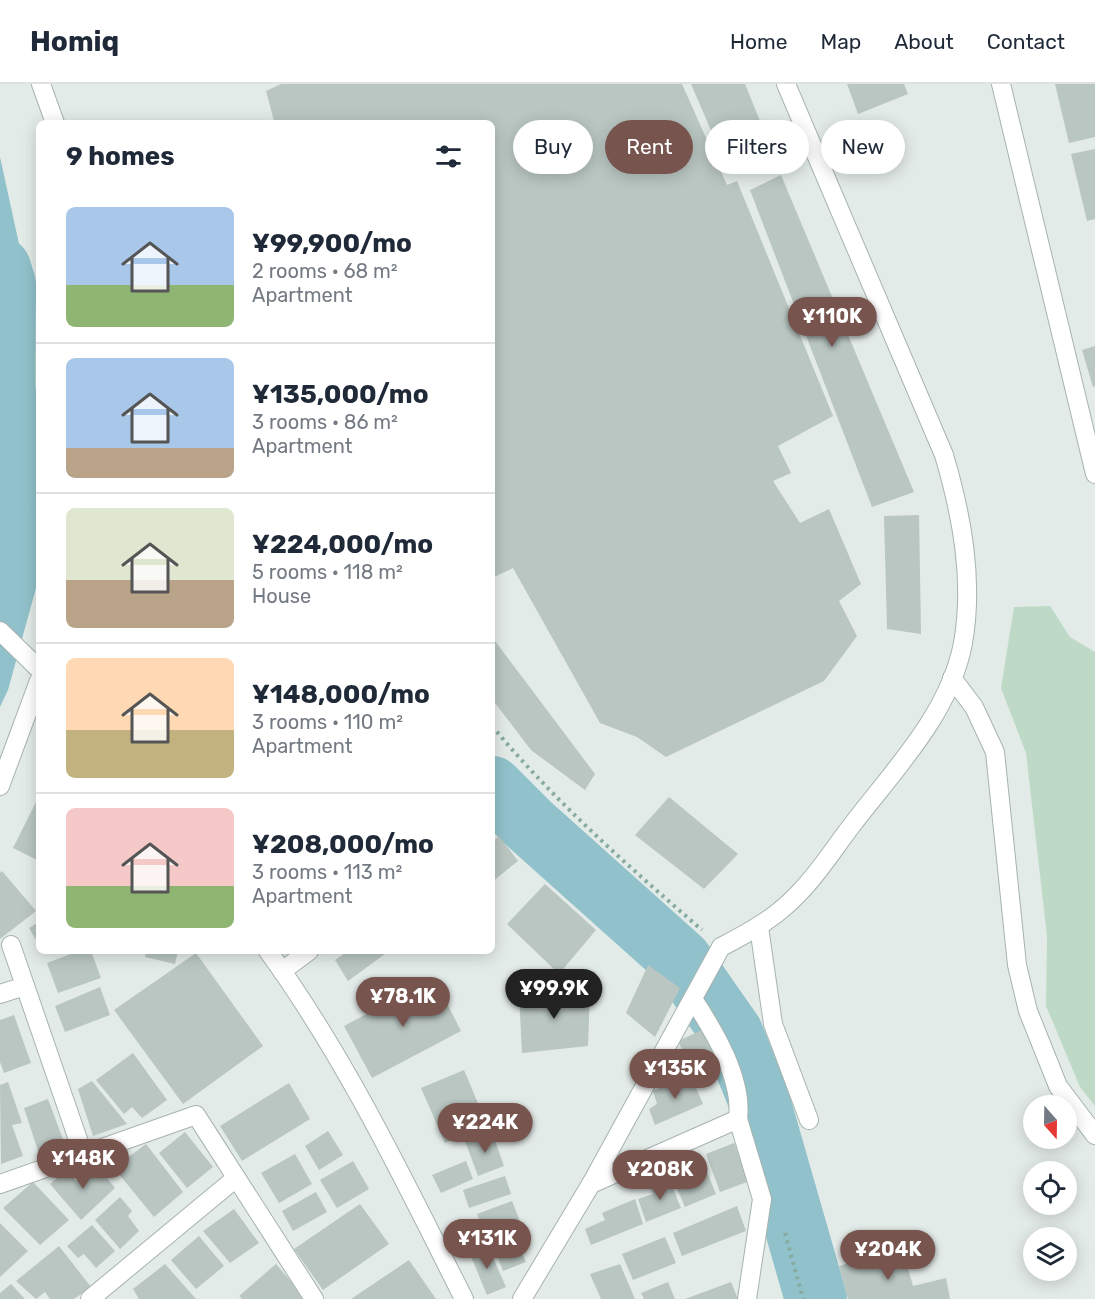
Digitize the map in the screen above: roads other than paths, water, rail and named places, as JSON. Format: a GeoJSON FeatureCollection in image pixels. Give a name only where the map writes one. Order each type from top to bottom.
{"type":"FeatureCollection","features":[{"type":"Feature","properties":{"kind":"street"},"geometry":{"type":"LineString","coordinates":[[40,84],[54,120]]}},
{"type":"Feature","properties":{"kind":"street"},"geometry":{"type":"LineString","coordinates":[[522,1299],[591,1184],[721,947],[759,927],[800,893],[928,726],[952,678],[963,644],[966,604],[965,547],[958,503],[944,455],[786,84]]}},
{"type":"Feature","properties":{"kind":"street"},"geometry":{"type":"LineString","coordinates":[[1001,84],[1095,474]]}},
{"type":"Feature","properties":{"kind":"street"},"geometry":{"type":"LineString","coordinates":[[0,631],[36,670]]}},
{"type":"Feature","properties":{"kind":"street"},"geometry":{"type":"LineString","coordinates":[[0,786],[36,678]]}},
{"type":"Feature","properties":{"kind":"street"},"geometry":{"type":"LineString","coordinates":[[952,678],[974,707],[995,752],[1017,964],[1028,1011],[1058,1086],[1095,1135]]}},
{"type":"Feature","properties":{"kind":"street"},"geometry":{"type":"LineString","coordinates":[[759,927],[773,1024],[809,1120]]}},
{"type":"Feature","properties":{"kind":"street"},"geometry":{"type":"LineString","coordinates":[[11,945],[83,1154]]}},
{"type":"Feature","properties":{"kind":"street"},"geometry":{"type":"LineString","coordinates":[[270,954],[361,1095],[464,1299]]}},
{"type":"Feature","properties":{"kind":"street"},"geometry":{"type":"LineString","coordinates":[[282,971],[305,954]]}},
{"type":"Feature","properties":{"kind":"street"},"geometry":{"type":"LineString","coordinates":[[0,994],[25,986]]}},
{"type":"Feature","properties":{"kind":"street"},"geometry":{"type":"LineString","coordinates":[[693,999],[719,1037],[740,1104],[738,1119],[762,1199],[747,1299]]}},
{"type":"Feature","properties":{"kind":"street"},"geometry":{"type":"LineString","coordinates":[[0,1184],[196,1115],[314,1299]]}},
{"type":"Feature","properties":{"kind":"street"},"geometry":{"type":"LineString","coordinates":[[591,1184],[738,1119]]}},
{"type":"Feature","properties":{"kind":"street"},"geometry":{"type":"LineString","coordinates":[[90,1299],[236,1178]]}},
{"type":"Feature","properties":{"kind":"water"},"geometry":{"type":"Polygon","coordinates":[[[0,157],[23,262],[30,354],[36,391],[36,588],[8,690],[0,707],[0,447],[14,438],[0,348],[0,157]]]}},
{"type":"Feature","properties":{"kind":"waterway"},"geometry":{"type":"LineString","coordinates":[[0,268],[5,284],[4,459],[0,491]]}},
{"type":"Feature","properties":{"kind":"waterway"},"geometry":{"type":"LineString","coordinates":[[495,790],[528,823],[681,960],[732,1033],[758,1097],[816,1299]]}}]}
